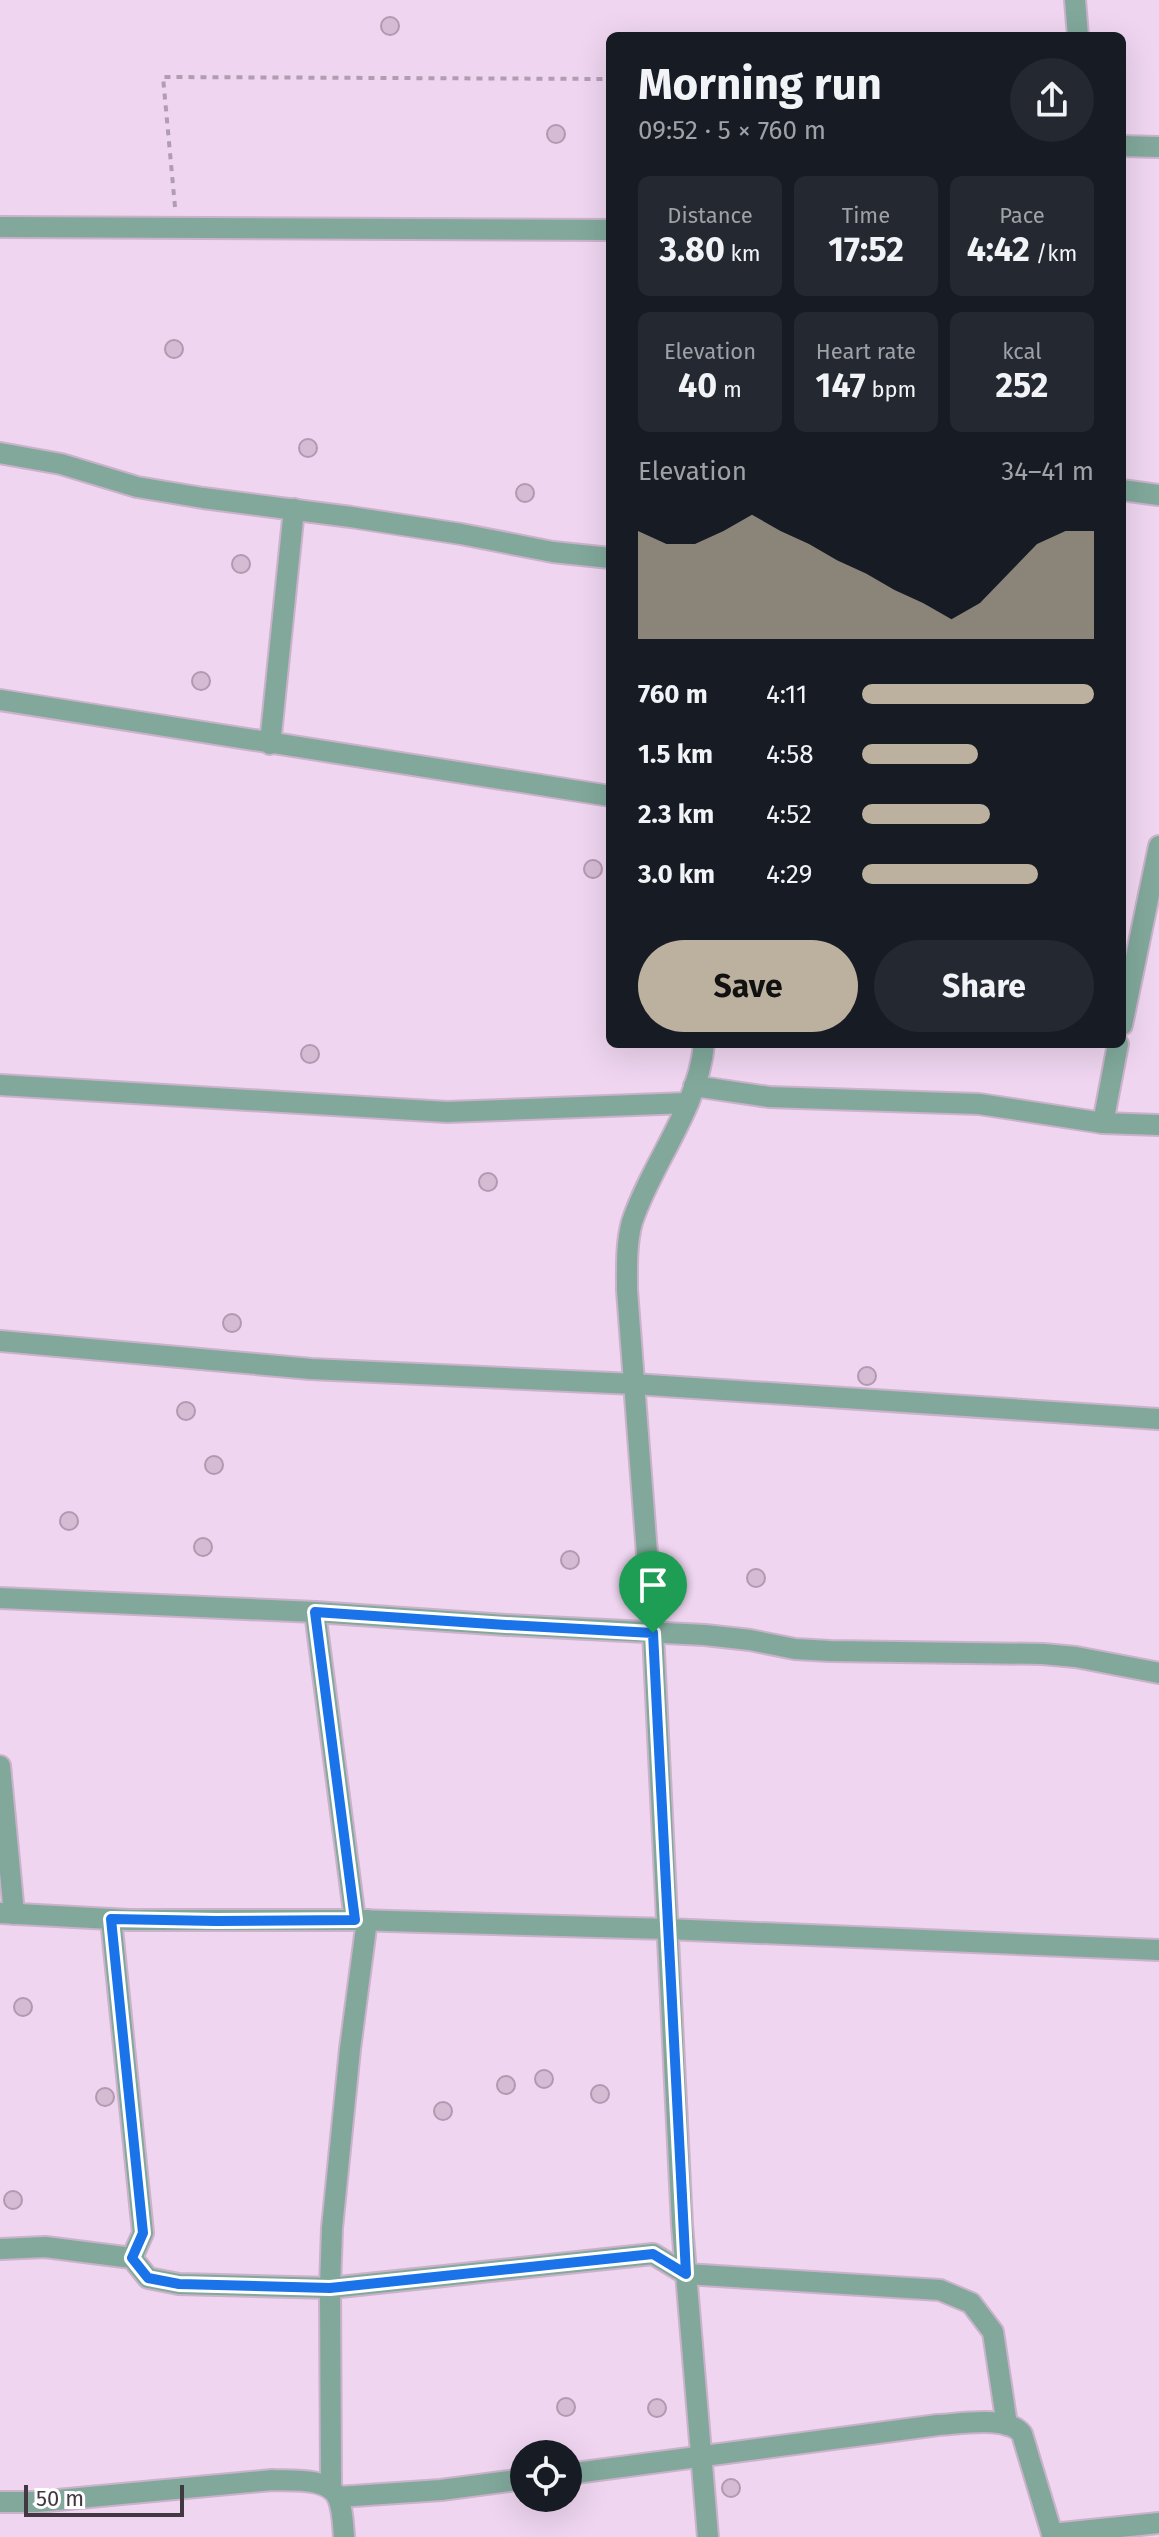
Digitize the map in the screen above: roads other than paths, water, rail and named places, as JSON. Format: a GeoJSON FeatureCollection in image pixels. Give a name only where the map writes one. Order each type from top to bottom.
{"type":"FeatureCollection","features":[{"type":"Feature","properties":{"kind":"street"},"geometry":{"type":"LineString","coordinates":[[1075,0],[1078,32]]}},
{"type":"Feature","properties":{"kind":"street"},"geometry":{"type":"LineString","coordinates":[[1126,146],[1159,147]]}},
{"type":"Feature","properties":{"kind":"street"},"geometry":{"type":"LineString","coordinates":[[0,227],[606,230]]}},
{"type":"Feature","properties":{"kind":"street"},"geometry":{"type":"LineString","coordinates":[[0,453],[61,464],[137,487],[606,558]]}},
{"type":"Feature","properties":{"kind":"street"},"geometry":{"type":"LineString","coordinates":[[1126,491],[1159,495]]}},
{"type":"Feature","properties":{"kind":"street"},"geometry":{"type":"LineString","coordinates":[[270,744],[294,509]]}},
{"type":"Feature","properties":{"kind":"street"},"geometry":{"type":"LineString","coordinates":[[0,700],[606,795]]}},
{"type":"Feature","properties":{"kind":"street"},"geometry":{"type":"LineString","coordinates":[[1126,1006],[1159,846]]}},
{"type":"Feature","properties":{"kind":"street"},"geometry":{"type":"LineString","coordinates":[[703,1048],[691,1095],[648,1183],[632,1225],[627,1290],[653,1633],[686,2274],[708,2537]]}},
{"type":"Feature","properties":{"kind":"street"},"geometry":{"type":"LineString","coordinates":[[1103,1123],[1117,1048]]}},
{"type":"Feature","properties":{"kind":"street"},"geometry":{"type":"LineString","coordinates":[[0,1085],[447,1112],[691,1095],[979,1104],[1103,1123],[1159,1125]]}},
{"type":"Feature","properties":{"kind":"street"},"geometry":{"type":"LineString","coordinates":[[0,1341],[311,1369],[634,1384],[1159,1419]]}},
{"type":"Feature","properties":{"kind":"street"},"geometry":{"type":"LineString","coordinates":[[0,1598],[315,1612],[731,1637],[783,1647],[830,1651],[1076,1657],[1159,1673]]}},
{"type":"Feature","properties":{"kind":"street"},"geometry":{"type":"LineString","coordinates":[[315,1612],[361,1920],[332,2228],[330,2288],[335,2493],[344,2537]]}},
{"type":"Feature","properties":{"kind":"street"},"geometry":{"type":"LineString","coordinates":[[0,1766],[7,1914],[111,1919],[361,1920],[667,1929],[1159,1950]]}},
{"type":"Feature","properties":{"kind":"street"},"geometry":{"type":"LineString","coordinates":[[111,1919],[143,2233],[132,2258]]}},
{"type":"Feature","properties":{"kind":"street"},"geometry":{"type":"LineString","coordinates":[[0,2249],[45,2247],[132,2258],[148,2278],[179,2284],[330,2288],[653,2254],[686,2274],[940,2290],[971,2303],[993,2332],[1007,2425]]}},
{"type":"Feature","properties":{"kind":"street"},"geometry":{"type":"LineString","coordinates":[[582,2472],[938,2425],[989,2422],[1007,2425],[1022,2434],[1052,2536],[1159,2523]]}},
{"type":"Feature","properties":{"kind":"street"},"geometry":{"type":"LineString","coordinates":[[0,2502],[36,2502],[272,2480],[317,2483],[335,2493],[441,2490],[510,2481]]}}]}
